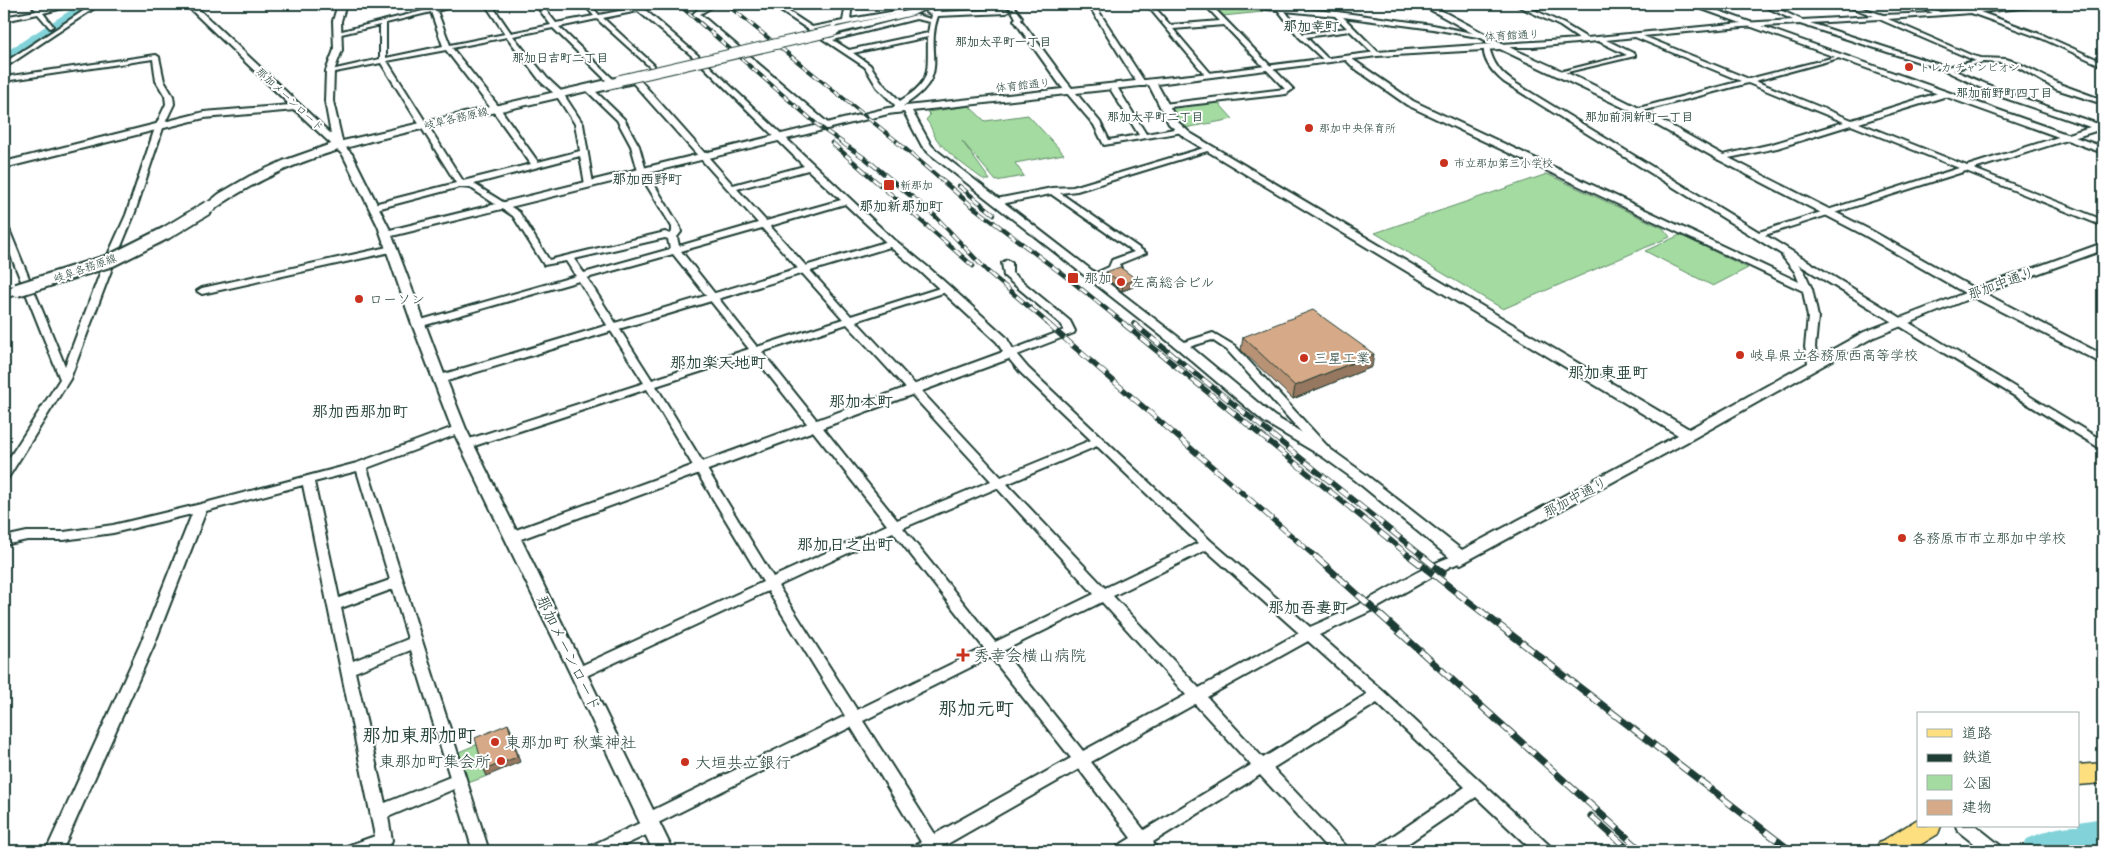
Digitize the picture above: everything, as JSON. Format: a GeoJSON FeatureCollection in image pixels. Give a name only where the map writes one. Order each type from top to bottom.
{"type":"FeatureCollection","features":[{"type":"Feature","properties":{"kind":"main road","name":"岐阜各務原線"},"geometry":{"type":"LineString","coordinates":[[11,292],[112,260],[166,234],[209,207],[230,191],[262,174],[299,158],[338,145],[559,94],[589,89],[616,81],[833,31],[920,9],[932,4]]}},
{"type":"Feature","properties":{"kind":"main road"},"geometry":{"type":"LineString","coordinates":[[2080,776],[2103,773]]}},
{"type":"Feature","properties":{"kind":"main road"},"geometry":{"type":"LineString","coordinates":[[1888,851],[1926,828]]}},
{"type":"Feature","properties":{"kind":"street"},"geometry":{"type":"LineString","coordinates":[[34,4],[50,26]]}},
{"type":"Feature","properties":{"kind":"street"},"geometry":{"type":"LineString","coordinates":[[4,18],[76,4]]}},
{"type":"Feature","properties":{"kind":"street","name":"那加メーンロード"},"geometry":{"type":"LineString","coordinates":[[189,4],[338,145],[346,154],[372,207]]}},
{"type":"Feature","properties":{"kind":"street"},"geometry":{"type":"LineString","coordinates":[[338,145],[329,101],[330,71],[338,50],[337,21],[342,4]]}},
{"type":"Feature","properties":{"kind":"street"},"geometry":{"type":"LineString","coordinates":[[337,33],[458,4]]}},
{"type":"Feature","properties":{"kind":"street"},"geometry":{"type":"LineString","coordinates":[[488,4],[544,80],[559,94],[579,124],[589,184]]}},
{"type":"Feature","properties":{"kind":"street"},"geometry":{"type":"LineString","coordinates":[[538,4],[554,26],[616,81]]}},
{"type":"Feature","properties":{"kind":"street"},"geometry":{"type":"LineString","coordinates":[[587,4],[598,17],[652,66]]}},
{"type":"Feature","properties":{"kind":"street"},"geometry":{"type":"LineString","coordinates":[[330,71],[662,4]]}},
{"type":"Feature","properties":{"kind":"street"},"geometry":{"type":"LineString","coordinates":[[714,4],[701,9],[696,14],[826,126]]}},
{"type":"Feature","properties":{"kind":"street"},"geometry":{"type":"LineString","coordinates":[[569,258],[614,327],[648,385],[671,418],[770,584],[854,718],[929,849],[1081,760],[1311,634],[1461,558],[1360,477],[1328,454],[1298,438],[1269,419],[1182,346],[996,202],[927,146],[901,107],[880,85],[868,66],[773,4]]}},
{"type":"Feature","properties":{"kind":"street"},"geometry":{"type":"LineString","coordinates":[[846,22],[849,4]]}},
{"type":"Feature","properties":{"kind":"street"},"geometry":{"type":"LineString","coordinates":[[810,29],[899,12],[900,4]]}},
{"type":"Feature","properties":{"kind":"street"},"geometry":{"type":"LineString","coordinates":[[901,107],[920,91],[932,72],[932,34],[934,18],[940,4]]}},
{"type":"Feature","properties":{"kind":"street"},"geometry":{"type":"LineString","coordinates":[[1090,4],[1142,84]]}},
{"type":"Feature","properties":{"kind":"street"},"geometry":{"type":"LineString","coordinates":[[1149,4],[1209,76],[1266,67],[1347,58],[1359,69],[1380,81],[1397,96],[1410,103],[1800,288],[1807,289]]}},
{"type":"Feature","properties":{"kind":"street"},"geometry":{"type":"LineString","coordinates":[[1164,106],[1286,92],[1289,89],[1207,4]]}},
{"type":"Feature","properties":{"kind":"street"},"geometry":{"type":"LineString","coordinates":[[1229,4],[1337,14],[1483,36]]}},
{"type":"Feature","properties":{"kind":"street"},"geometry":{"type":"LineString","coordinates":[[1306,4],[1314,13]]}},
{"type":"Feature","properties":{"kind":"street"},"geometry":{"type":"LineString","coordinates":[[1424,4],[1502,46],[1562,73],[1638,111],[1722,158],[1828,212],[1974,293],[2103,360]]}},
{"type":"Feature","properties":{"kind":"street"},"geometry":{"type":"LineString","coordinates":[[1517,4],[1562,25],[1586,40]]}},
{"type":"Feature","properties":{"kind":"street"},"geometry":{"type":"LineString","coordinates":[[1524,8],[1554,4]]}},
{"type":"Feature","properties":{"kind":"street"},"geometry":{"type":"LineString","coordinates":[[1692,4],[2103,150]]}},
{"type":"Feature","properties":{"kind":"street"},"geometry":{"type":"LineString","coordinates":[[1763,4],[1801,22],[1946,69],[2002,94],[2101,126]]}},
{"type":"Feature","properties":{"kind":"street"},"geometry":{"type":"LineString","coordinates":[[1846,4],[1881,17],[1980,60],[2006,61],[2016,64],[2065,90],[2103,102]]}},
{"type":"Feature","properties":{"kind":"street"},"geometry":{"type":"LineString","coordinates":[[1916,4],[1943,14]]}},
{"type":"Feature","properties":{"kind":"street"},"geometry":{"type":"LineString","coordinates":[[1637,35],[1751,25],[1971,12],[2043,4]]}},
{"type":"Feature","properties":{"kind":"street"},"geometry":{"type":"LineString","coordinates":[[2092,4],[2103,8]]}},
{"type":"Feature","properties":{"kind":"street"},"geometry":{"type":"LineString","coordinates":[[4,66],[96,5]]}},
{"type":"Feature","properties":{"kind":"street"},"geometry":{"type":"LineString","coordinates":[[827,40],[916,17],[934,18],[1008,8],[1020,18],[1017,20],[1063,83],[1097,124],[1107,143],[1180,130]]}},
{"type":"Feature","properties":{"kind":"street"},"geometry":{"type":"LineString","coordinates":[[640,9],[699,59],[846,201],[1002,340],[1010,354],[1024,370],[1207,544],[1378,695],[1544,851]]}},
{"type":"Feature","properties":{"kind":"street"},"geometry":{"type":"LineString","coordinates":[[920,9],[934,18]]}},
{"type":"Feature","properties":{"kind":"street"},"geometry":{"type":"LineString","coordinates":[[433,10],[447,47],[496,109],[536,165]]}},
{"type":"Feature","properties":{"kind":"street"},"geometry":{"type":"LineString","coordinates":[[1281,10],[1301,36],[1326,60]]}},
{"type":"Feature","properties":{"kind":"street"},"geometry":{"type":"LineString","coordinates":[[1971,12],[2043,37],[2103,64]]}},
{"type":"Feature","properties":{"kind":"street"},"geometry":{"type":"LineString","coordinates":[[1337,14],[1377,54]]}},
{"type":"Feature","properties":{"kind":"street"},"geometry":{"type":"LineString","coordinates":[[383,22],[383,60],[426,125],[461,185]]}},
{"type":"Feature","properties":{"kind":"street"},"geometry":{"type":"LineString","coordinates":[[1169,27],[1225,23]]}},
{"type":"Feature","properties":{"kind":"street"},"geometry":{"type":"LineString","coordinates":[[1301,36],[1352,29]]}},
{"type":"Feature","properties":{"kind":"street"},"geometry":{"type":"LineString","coordinates":[[846,53],[932,34]]}},
{"type":"Feature","properties":{"kind":"street"},"geometry":{"type":"LineString","coordinates":[[1637,35],[2103,223]]}},
{"type":"Feature","properties":{"kind":"street","name":"体育館通り"},"geometry":{"type":"LineString","coordinates":[[1347,58],[1377,54],[1637,35]]}},
{"type":"Feature","properties":{"kind":"street"},"geometry":{"type":"LineString","coordinates":[[1562,73],[1634,55],[1599,39]]}},
{"type":"Feature","properties":{"kind":"street"},"geometry":{"type":"LineString","coordinates":[[1486,47],[1494,70],[1501,78],[2103,446]]}},
{"type":"Feature","properties":{"kind":"street"},"geometry":{"type":"LineString","coordinates":[[1638,111],[1837,57]]}},
{"type":"Feature","properties":{"kind":"street"},"geometry":{"type":"LineString","coordinates":[[4,79],[156,58],[160,81],[169,96],[170,104],[160,124],[130,215],[107,268],[65,379],[4,475]]}},
{"type":"Feature","properties":{"kind":"street"},"geometry":{"type":"LineString","coordinates":[[1946,69],[1980,62],[1980,60]]}},
{"type":"Feature","properties":{"kind":"street","name":"体育館通り"},"geometry":{"type":"LineString","coordinates":[[386,234],[901,107],[1072,92],[1209,76]]}},
{"type":"Feature","properties":{"kind":"street"},"geometry":{"type":"LineString","coordinates":[[589,89],[635,80],[701,157],[848,319],[1199,696],[1340,851]]}},
{"type":"Feature","properties":{"kind":"street"},"geometry":{"type":"LineString","coordinates":[[1152,83],[1180,130],[1689,435]]}},
{"type":"Feature","properties":{"kind":"street"},"geometry":{"type":"LineString","coordinates":[[1113,87],[1144,136]]}},
{"type":"Feature","properties":{"kind":"street"},"geometry":{"type":"LineString","coordinates":[[589,89],[620,119],[635,146],[642,171],[676,227],[677,232],[672,237]]}},
{"type":"Feature","properties":{"kind":"street"},"geometry":{"type":"LineString","coordinates":[[1722,158],[1774,146],[1944,94]]}},
{"type":"Feature","properties":{"kind":"street"},"geometry":{"type":"LineString","coordinates":[[4,165],[160,124],[219,113],[297,107]]}},
{"type":"Feature","properties":{"kind":"street"},"geometry":{"type":"LineString","coordinates":[[1757,235],[2101,126]]}},
{"type":"Feature","properties":{"kind":"street"},"geometry":{"type":"LineString","coordinates":[[996,202],[1052,191],[1074,189],[1210,149]]}},
{"type":"Feature","properties":{"kind":"street"},"geometry":{"type":"LineString","coordinates":[[583,153],[372,207],[392,249],[418,324],[846,201]]}},
{"type":"Feature","properties":{"kind":"street"},"geometry":{"type":"LineString","coordinates":[[730,188],[810,167]]}},
{"type":"Feature","properties":{"kind":"street"},"geometry":{"type":"LineString","coordinates":[[461,185],[473,186],[516,214],[547,263],[665,235],[672,237]]}},
{"type":"Feature","properties":{"kind":"street"},"geometry":{"type":"LineString","coordinates":[[1052,191],[1141,253],[1115,262],[1113,266],[1116,268],[1092,276]]}},
{"type":"Feature","properties":{"kind":"street"},"geometry":{"type":"LineString","coordinates":[[4,227],[65,379]]}},
{"type":"Feature","properties":{"kind":"street"},"geometry":{"type":"LineString","coordinates":[[672,237],[675,250],[1081,760],[1146,846]]}},
{"type":"Feature","properties":{"kind":"street"},"geometry":{"type":"LineString","coordinates":[[440,379],[805,270],[892,242]]}},
{"type":"Feature","properties":{"kind":"street","name":"那加中通り"},"geometry":{"type":"LineString","coordinates":[[1461,558],[1868,336],[1974,293],[2103,246]]}},
{"type":"Feature","properties":{"kind":"street"},"geometry":{"type":"LineString","coordinates":[[1779,248],[1799,271],[1807,289],[1813,318],[1810,348],[1814,366]]}},
{"type":"Feature","properties":{"kind":"street"},"geometry":{"type":"LineString","coordinates":[[202,291],[392,249]]}},
{"type":"Feature","properties":{"kind":"street"},"geometry":{"type":"LineString","coordinates":[[512,538],[1070,331],[1066,323],[1007,274],[1007,264]]}},
{"type":"Feature","properties":{"kind":"street"},"geometry":{"type":"LineString","coordinates":[[467,444],[848,319],[946,289]]}},
{"type":"Feature","properties":{"kind":"street","name":"那加メーンロード"},"geometry":{"type":"LineString","coordinates":[[418,324],[459,429],[579,673],[663,851]]}},
{"type":"Feature","properties":{"kind":"street"},"geometry":{"type":"LineString","coordinates":[[1182,346],[1213,336],[1236,346],[1328,454]]}},
{"type":"Feature","properties":{"kind":"street"},"geometry":{"type":"LineString","coordinates":[[4,541],[27,536],[64,536],[113,529],[201,508],[361,466],[459,429]]}},
{"type":"Feature","properties":{"kind":"street"},"geometry":{"type":"LineString","coordinates":[[579,673],[895,526],[1099,441]]}},
{"type":"Feature","properties":{"kind":"street"},"geometry":{"type":"LineString","coordinates":[[361,466],[481,851]]}},
{"type":"Feature","properties":{"kind":"street"},"geometry":{"type":"LineString","coordinates":[[308,481],[384,840],[353,851]]}},
{"type":"Feature","properties":{"kind":"street"},"geometry":{"type":"LineString","coordinates":[[54,851],[147,645],[201,508]]}},
{"type":"Feature","properties":{"kind":"street"},"geometry":{"type":"LineString","coordinates":[[596,851],[854,718],[1207,544]]}},
{"type":"Feature","properties":{"kind":"street"},"geometry":{"type":"LineString","coordinates":[[334,605],[397,583]]}},
{"type":"Feature","properties":{"kind":"street"},"geometry":{"type":"LineString","coordinates":[[347,669],[416,642]]}},
{"type":"Feature","properties":{"kind":"street"},"geometry":{"type":"LineString","coordinates":[[1124,851],[1146,846],[1263,766],[1378,695]]}},
{"type":"Feature","properties":{"kind":"street"},"geometry":{"type":"LineString","coordinates":[[379,813],[459,780]]}},
{"type":"Feature","properties":{"kind":"street"},"geometry":{"type":"LineString","coordinates":[[1384,851],[1476,788]]}},
{"type":"Feature","properties":{"kind":"street"},"geometry":{"type":"LineString","coordinates":[[1967,828],[1994,851]]}},
{"type":"Feature","properties":{"kind":"green space"},"geometry":{"type":"Polygon","coordinates":[[[1211,4],[1227,4],[1259,9],[1263,12],[1222,16],[1211,4]]]}},
{"type":"Feature","properties":{"kind":"green space"},"geometry":{"type":"Polygon","coordinates":[[[1216,100],[1233,119],[1185,128],[1168,105],[1216,100]]]}},
{"type":"Feature","properties":{"kind":"green space"},"geometry":{"type":"Polygon","coordinates":[[[969,106],[985,121],[1028,115],[1064,154],[1015,163],[1024,176],[996,181],[962,141],[990,180],[984,180],[948,152],[936,138],[926,120],[930,115],[927,112],[969,106]]]}},
{"type":"Feature","properties":{"kind":"green space"},"geometry":{"type":"Polygon","coordinates":[[[1547,174],[1663,228],[1670,237],[1503,309],[1375,233],[1547,174]]]}},
{"type":"Feature","properties":{"kind":"green space"},"geometry":{"type":"Polygon","coordinates":[[[1680,235],[1748,268],[1713,286],[1645,251],[1680,235]]]}},
{"type":"Feature","properties":{"kind":"green space"},"geometry":{"type":"Polygon","coordinates":[[[478,744],[487,776],[460,786],[449,756],[478,744]]]}},
{"type":"Feature","properties":{"kind":"building"},"geometry":{"type":"Polygon","coordinates":[[[1120,267],[1136,279],[1123,284],[1106,272],[1120,267]]]}},
{"type":"Feature","properties":{"kind":"building","name":"三星工業"},"geometry":{"type":"Polygon","coordinates":[[[1313,310],[1374,354],[1295,386],[1243,337],[1313,310]]]}},
{"type":"Feature","properties":{"kind":"building"},"geometry":{"type":"Polygon","coordinates":[[[508,724],[517,757],[484,770],[475,738],[508,724]]]}},
{"type":"Feature","properties":{"kind":"waterway"},"geometry":{"type":"LineString","coordinates":[[4,60],[89,4]]}},
{"type":"Feature","properties":{"kind":"waterway"},"geometry":{"type":"LineString","coordinates":[[2040,851],[2063,841],[2103,834]]}},
{"type":"Feature","properties":{"kind":"railway"},"geometry":{"type":"LineString","coordinates":[[678,4],[820,127],[843,143]]}},
{"type":"Feature","properties":{"kind":"railway"},"geometry":{"type":"LineString","coordinates":[[726,4],[899,143]]}},
{"type":"Feature","properties":{"kind":"railway"},"geometry":{"type":"LineString","coordinates":[[841,142],[866,159],[935,216],[987,271],[1050,325]]}},
{"type":"Feature","properties":{"kind":"railway"},"geometry":{"type":"LineString","coordinates":[[897,142],[972,206],[1069,279],[1126,325]]}},
{"type":"Feature","properties":{"kind":"railway"},"geometry":{"type":"LineString","coordinates":[[832,143],[973,266]]}},
{"type":"Feature","properties":{"kind":"railway"},"geometry":{"type":"LineString","coordinates":[[959,186],[994,214]]}},
{"type":"Feature","properties":{"kind":"railway"},"geometry":{"type":"LineString","coordinates":[[1048,324],[1317,558]]}},
{"type":"Feature","properties":{"kind":"railway"},"geometry":{"type":"LineString","coordinates":[[1124,324],[1412,558]]}},
{"type":"Feature","properties":{"kind":"railway"},"geometry":{"type":"LineString","coordinates":[[1136,325],[1134,324],[1425,558]]}},
{"type":"Feature","properties":{"kind":"railway"},"geometry":{"type":"LineString","coordinates":[[1316,557],[1642,851]]}},
{"type":"Feature","properties":{"kind":"railway"},"geometry":{"type":"LineString","coordinates":[[1411,557],[1791,851]]}},
{"type":"Feature","properties":{"kind":"railway"},"geometry":{"type":"LineString","coordinates":[[1423,557],[1443,573]]}},
{"type":"Feature","properties":{"kind":"railway"},"geometry":{"type":"LineString","coordinates":[[1591,816],[1630,851]]}},
{"type":"Feature","properties":{"kind":"place","name":"トレカ チャンピオン"},"geometry":{"type":"Point","coordinates":[1909,67]}},
{"type":"Feature","properties":{"kind":"place","name":"那加中央保育所"},"geometry":{"type":"Point","coordinates":[1309,128]}},
{"type":"Feature","properties":{"kind":"place","name":"市立那加第三小学校"},"geometry":{"type":"Point","coordinates":[1444,163]}},
{"type":"Feature","properties":{"kind":"place","name":"新那加"},"geometry":{"type":"Point","coordinates":[889,185]}},
{"type":"Feature","properties":{"kind":"place","name":"那加"},"geometry":{"type":"Point","coordinates":[1073,278]}},
{"type":"Feature","properties":{"kind":"place","name":"左高総合ビル"},"geometry":{"type":"Point","coordinates":[1121,282]}},
{"type":"Feature","properties":{"kind":"place","name":"ローソン"},"geometry":{"type":"Point","coordinates":[359,299]}},
{"type":"Feature","properties":{"kind":"place","name":"岐阜県立各務原西高等学校"},"geometry":{"type":"Point","coordinates":[1740,355]}},
{"type":"Feature","properties":{"kind":"place","name":"三星工業"},"geometry":{"type":"Point","coordinates":[1304,358]}},
{"type":"Feature","properties":{"kind":"place","name":"各務原市市立那加中学校"},"geometry":{"type":"Point","coordinates":[1902,538]}},
{"type":"Feature","properties":{"kind":"place","name":"秀幸会横山病院"},"geometry":{"type":"Point","coordinates":[963,655]}},
{"type":"Feature","properties":{"kind":"place","name":"東那加町 秋葉神社"},"geometry":{"type":"Point","coordinates":[495,742]}},
{"type":"Feature","properties":{"kind":"place","name":"東那加町集会所"},"geometry":{"type":"Point","coordinates":[501,761]}},
{"type":"Feature","properties":{"kind":"place","name":"大垣共立銀行"},"geometry":{"type":"Point","coordinates":[685,762]}},
{"type":"Feature","properties":{"kind":"district","name":"那加幸町"},"geometry":{"type":"Point","coordinates":[1311,26]}},
{"type":"Feature","properties":{"kind":"district","name":"那加太平町一丁目"},"geometry":{"type":"Point","coordinates":[1003,42]}},
{"type":"Feature","properties":{"kind":"district","name":"那加日吉町二丁目"},"geometry":{"type":"Point","coordinates":[560,58]}},
{"type":"Feature","properties":{"kind":"district","name":"那加前野町四丁目"},"geometry":{"type":"Point","coordinates":[2004,93]}},
{"type":"Feature","properties":{"kind":"district","name":"那加太平町二丁目"},"geometry":{"type":"Point","coordinates":[1155,117]}},
{"type":"Feature","properties":{"kind":"district","name":"那加前洞新町一丁目"},"geometry":{"type":"Point","coordinates":[1639,117]}},
{"type":"Feature","properties":{"kind":"district","name":"那加西野町"},"geometry":{"type":"Point","coordinates":[647,179]}},
{"type":"Feature","properties":{"kind":"district","name":"那加新那加町"},"geometry":{"type":"Point","coordinates":[901,206]}},
{"type":"Feature","properties":{"kind":"district","name":"那加楽天地町"},"geometry":{"type":"Point","coordinates":[718,362]}},
{"type":"Feature","properties":{"kind":"district","name":"那加東亜町"},"geometry":{"type":"Point","coordinates":[1608,372]}},
{"type":"Feature","properties":{"kind":"district","name":"那加本町"},"geometry":{"type":"Point","coordinates":[861,401]}},
{"type":"Feature","properties":{"kind":"district","name":"那加西那加町"},"geometry":{"type":"Point","coordinates":[360,411]}},
{"type":"Feature","properties":{"kind":"district","name":"那加日之出町"},"geometry":{"type":"Point","coordinates":[845,544]}},
{"type":"Feature","properties":{"kind":"district","name":"那加吾妻町"},"geometry":{"type":"Point","coordinates":[1308,607]}},
{"type":"Feature","properties":{"kind":"district","name":"那加元町"},"geometry":{"type":"Point","coordinates":[976,708]}},
{"type":"Feature","properties":{"kind":"district","name":"那加東那加町"},"geometry":{"type":"Point","coordinates":[419,735]}}]}
